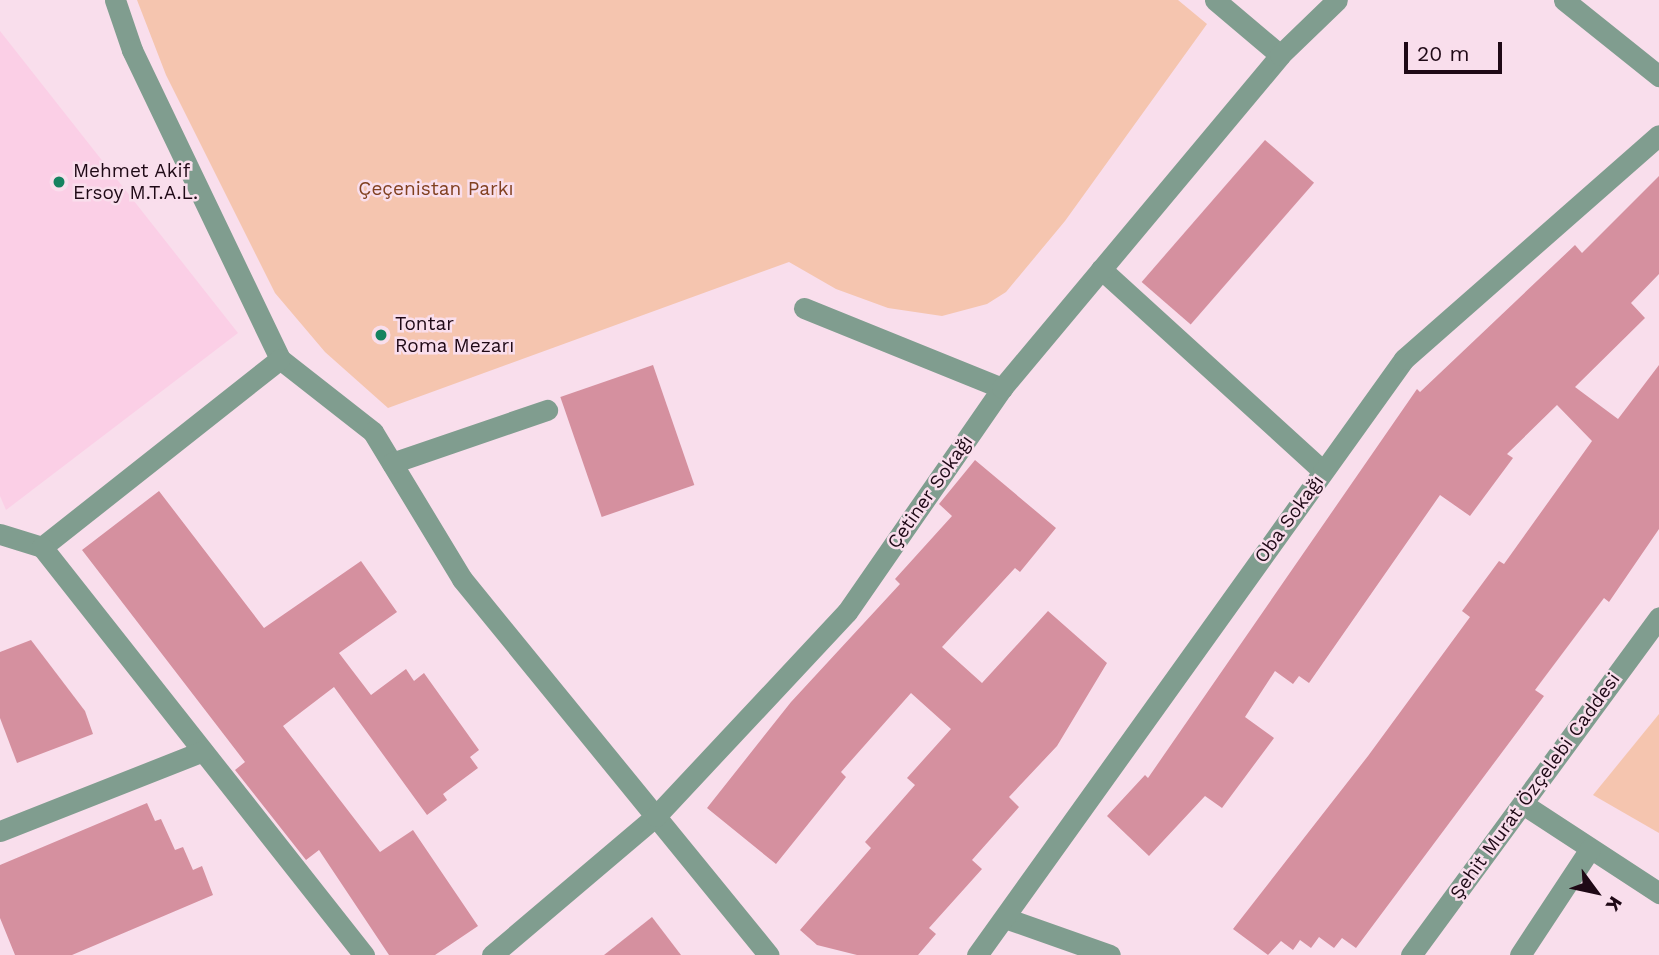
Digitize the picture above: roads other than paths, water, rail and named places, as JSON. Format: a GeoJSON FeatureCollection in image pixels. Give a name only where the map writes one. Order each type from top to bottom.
{"type":"FeatureCollection","features":[{"type":"Feature","properties":{"kind":"street"},"geometry":{"type":"LineString","coordinates":[[115,0],[132,50],[280,359],[373,432],[462,579],[769,955]]}},
{"type":"Feature","properties":{"kind":"street"},"geometry":{"type":"LineString","coordinates":[[1215,0],[1280,55]]}},
{"type":"Feature","properties":{"kind":"street","name":"Çetiner Sokağı"},"geometry":{"type":"LineString","coordinates":[[492,955],[656,816],[847,612],[1002,388],[1280,55],[1338,0]]}},
{"type":"Feature","properties":{"kind":"street"},"geometry":{"type":"LineString","coordinates":[[1564,0],[1659,76]]}},
{"type":"Feature","properties":{"kind":"street","name":"Oba Sokağı"},"geometry":{"type":"LineString","coordinates":[[977,955],[1404,359],[1659,135]]}},
{"type":"Feature","properties":{"kind":"street"},"geometry":{"type":"LineString","coordinates":[[1101,269],[1323,471]]}},
{"type":"Feature","properties":{"kind":"street"},"geometry":{"type":"LineString","coordinates":[[804,307],[1002,388]]}},
{"type":"Feature","properties":{"kind":"street"},"geometry":{"type":"LineString","coordinates":[[42,547],[280,359]]}},
{"type":"Feature","properties":{"kind":"street"},"geometry":{"type":"LineString","coordinates":[[392,463],[547,410]]}},
{"type":"Feature","properties":{"kind":"street"},"geometry":{"type":"LineString","coordinates":[[0,534],[42,547],[364,955]]}},
{"type":"Feature","properties":{"kind":"street","name":"Şehit Murat Özçelebi Caddesi"},"geometry":{"type":"LineString","coordinates":[[1410,955],[1659,617]]}},
{"type":"Feature","properties":{"kind":"street"},"geometry":{"type":"LineString","coordinates":[[0,831],[203,751]]}},
{"type":"Feature","properties":{"kind":"street"},"geometry":{"type":"LineString","coordinates":[[1523,804],[1659,893]]}},
{"type":"Feature","properties":{"kind":"street"},"geometry":{"type":"LineString","coordinates":[[1520,955],[1590,849]]}},
{"type":"Feature","properties":{"kind":"street"},"geometry":{"type":"LineString","coordinates":[[1005,918],[1111,955]]}},
{"type":"Feature","properties":{"kind":"place","name":"Mehmet Akif Ersoy M.T.A.L."},"geometry":{"type":"Point","coordinates":[59,182]}},
{"type":"Feature","properties":{"kind":"place","name":"Tontar Roma Mezarı"},"geometry":{"type":"Point","coordinates":[381,335]}},
{"type":"Feature","properties":{"kind":"park label","name":"Çeçenistan Parkı"},"geometry":{"type":"Point","coordinates":[436,189]}}]}
